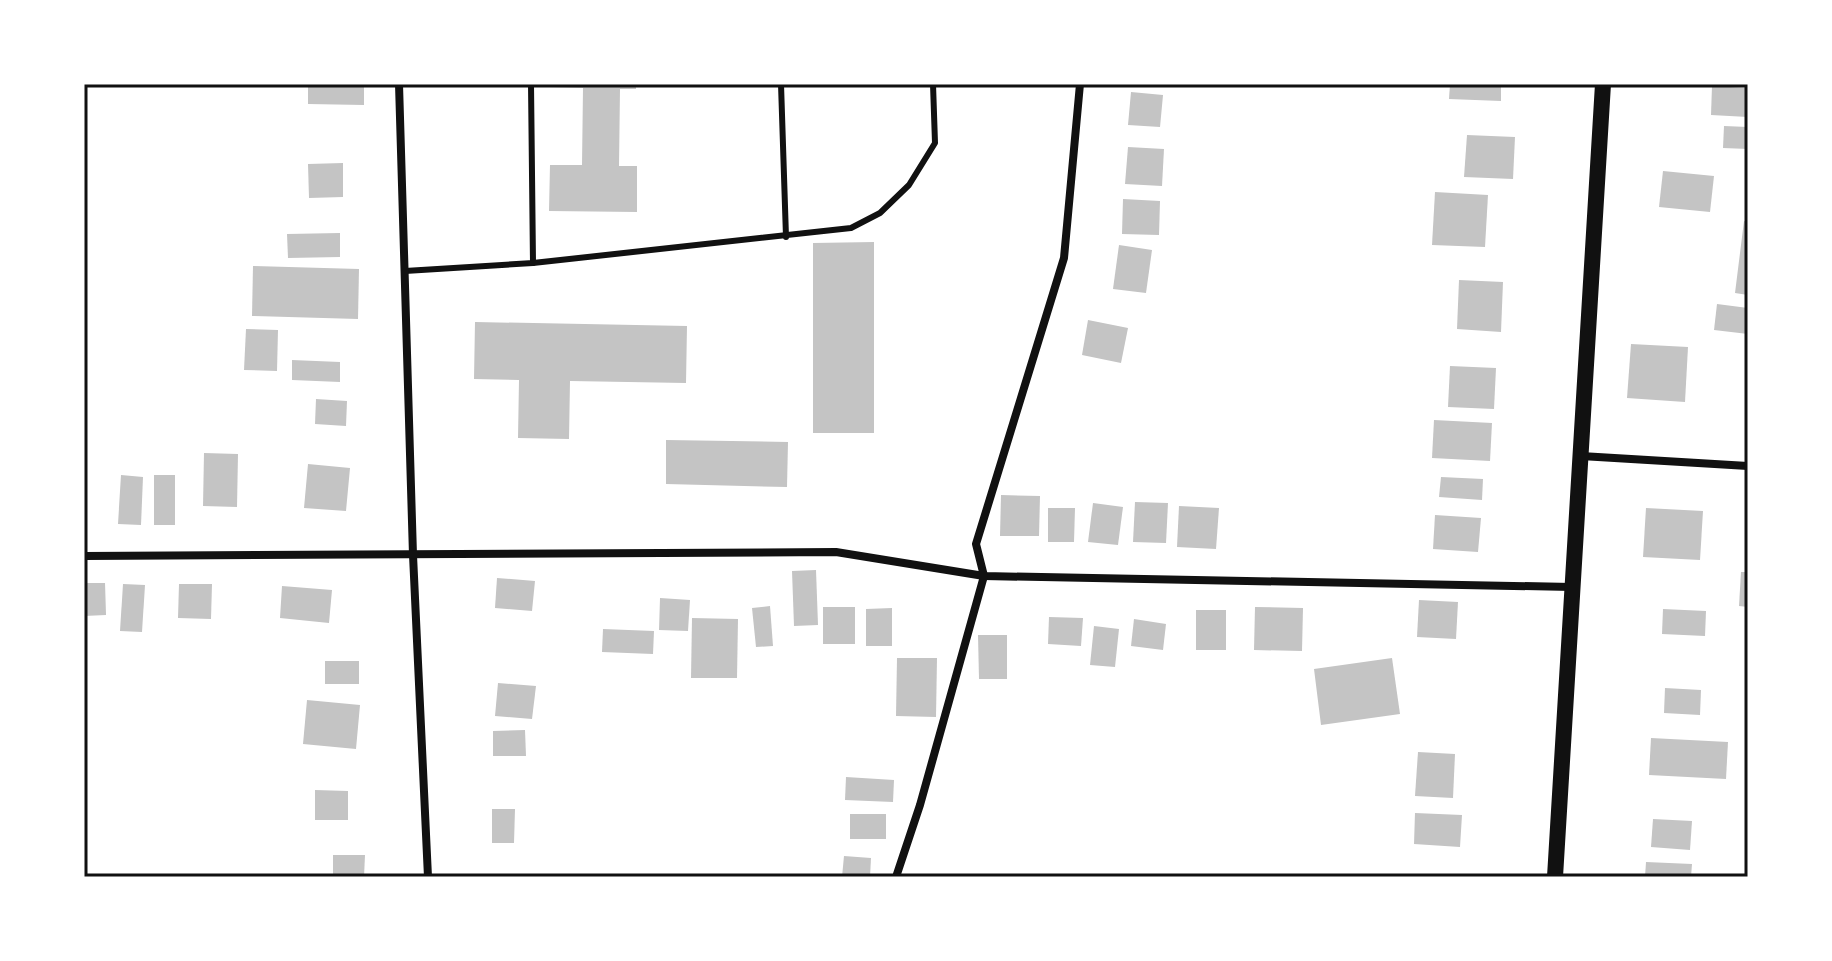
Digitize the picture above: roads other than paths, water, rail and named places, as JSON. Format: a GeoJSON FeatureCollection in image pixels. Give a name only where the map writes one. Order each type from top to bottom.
{"type":"FeatureCollection","features":[{"type":"Feature","properties":{"kind":"main road"},"geometry":{"type":"LineString","coordinates":[[1555,877],[1603,84]]}},
{"type":"Feature","properties":{"kind":"street"},"geometry":{"type":"LineString","coordinates":[[399,84],[413,555],[428,877]]}},
{"type":"Feature","properties":{"kind":"street"},"geometry":{"type":"LineString","coordinates":[[896,877],[920,805],[984,576],[976,544],[1064,258],[1080,84]]}},
{"type":"Feature","properties":{"kind":"street"},"geometry":{"type":"LineString","coordinates":[[1581,456],[1748,466]]}},
{"type":"Feature","properties":{"kind":"street"},"geometry":{"type":"LineString","coordinates":[[84,556],[836,552],[984,576],[1573,587]]}},
{"type":"Feature","properties":{"kind":"lane"},"geometry":{"type":"LineString","coordinates":[[531,84],[533,263]]}},
{"type":"Feature","properties":{"kind":"lane"},"geometry":{"type":"LineString","coordinates":[[781,84],[786,237]]}},
{"type":"Feature","properties":{"kind":"lane"},"geometry":{"type":"LineString","coordinates":[[405,271],[533,263],[851,228],[880,213],[909,185],[935,143],[933,84]]}}]}
